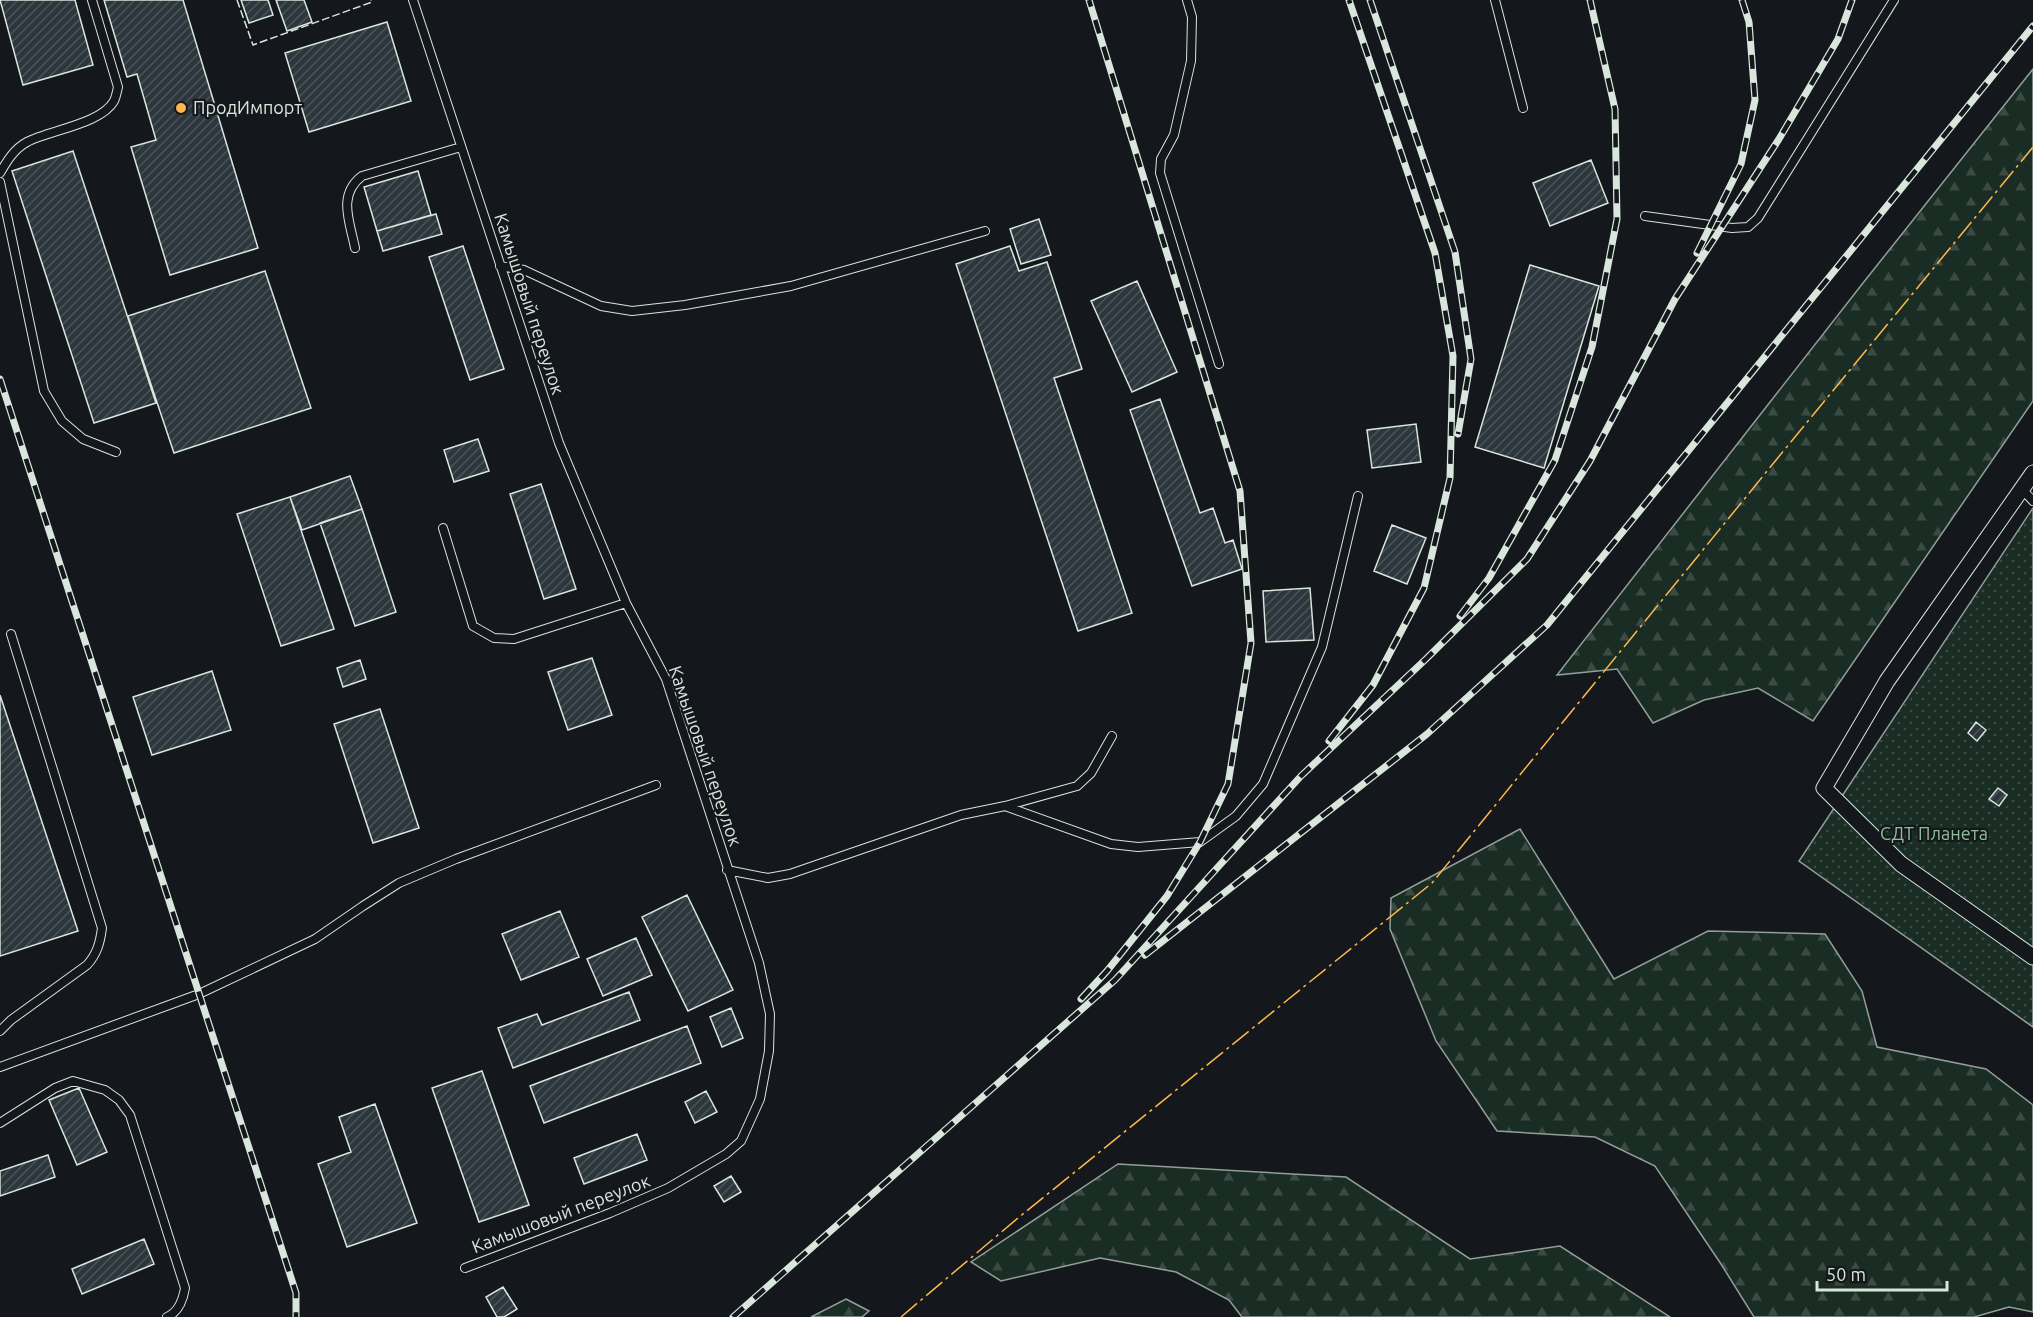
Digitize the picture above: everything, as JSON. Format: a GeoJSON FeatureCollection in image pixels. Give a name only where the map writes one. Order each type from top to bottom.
{"type":"FeatureCollection","features":[{"type":"Feature","properties":{"kind":"street"},"geometry":{"type":"LineString","coordinates":[[2033,473],[1887,681],[1824,788],[1901,864],[2033,957]]}},
{"type":"Feature","properties":{"kind":"lane"},"geometry":{"type":"LineString","coordinates":[[0,173],[11,154],[26,142],[79,124],[105,111],[115,100],[118,87],[92,0]]}},
{"type":"Feature","properties":{"kind":"lane","name":"Камышовый переулок"},"geometry":{"type":"LineString","coordinates":[[413,0],[559,443],[626,603],[666,679],[759,963],[770,1014],[769,1051],[760,1099],[741,1141],[714,1161],[668,1188],[610,1213],[465,1268]]}},
{"type":"Feature","properties":{"kind":"lane"},"geometry":{"type":"LineString","coordinates":[[1187,0],[1192,16],[1191,61],[1174,135],[1161,159],[1160,173],[1220,364]]}},
{"type":"Feature","properties":{"kind":"lane"},"geometry":{"type":"LineString","coordinates":[[1495,0],[1523,108]]}},
{"type":"Feature","properties":{"kind":"lane"},"geometry":{"type":"LineString","coordinates":[[1646,216],[1732,228],[1748,227],[1758,218],[1894,0]]}},
{"type":"Feature","properties":{"kind":"lane"},"geometry":{"type":"LineString","coordinates":[[355,248],[346,198],[352,184],[362,176],[461,147]]}},
{"type":"Feature","properties":{"kind":"lane"},"geometry":{"type":"LineString","coordinates":[[0,182],[44,391],[62,421],[83,439],[116,452]]}},
{"type":"Feature","properties":{"kind":"lane"},"geometry":{"type":"LineString","coordinates":[[501,266],[524,270],[601,306],[633,311],[685,305],[791,286],[985,231]]}},
{"type":"Feature","properties":{"kind":"lane"},"geometry":{"type":"LineString","coordinates":[[2022,488],[2033,501]]}},
{"type":"Feature","properties":{"kind":"lane"},"geometry":{"type":"LineString","coordinates":[[1005,806],[1111,844],[1138,846],[1200,842],[1236,816],[1263,784],[1322,647],[1358,496]]}},
{"type":"Feature","properties":{"kind":"lane"},"geometry":{"type":"LineString","coordinates":[[443,528],[473,626],[494,638],[514,639],[626,603]]}},
{"type":"Feature","properties":{"kind":"lane"},"geometry":{"type":"LineString","coordinates":[[0,1031],[11,1020],[95,957],[100,944],[102,928],[11,634]]}},
{"type":"Feature","properties":{"kind":"lane"},"geometry":{"type":"LineString","coordinates":[[728,870],[768,878],[790,874],[961,815],[1005,806],[1077,786],[1091,773],[1112,736]]}},
{"type":"Feature","properties":{"kind":"lane"},"geometry":{"type":"LineString","coordinates":[[0,1067],[199,994],[315,939],[399,883],[456,859],[656,786]]}},
{"type":"Feature","properties":{"kind":"lane"},"geometry":{"type":"LineString","coordinates":[[0,1123],[55,1088],[73,1081],[105,1090],[119,1100],[130,1115],[185,1288],[182,1302],[173,1314],[167,1317]]}},
{"type":"Feature","properties":{"kind":"green space"},"geometry":{"type":"Polygon","coordinates":[[[2033,69],[2033,401],[1813,721],[1758,688],[1704,700],[1653,723],[1617,669],[1557,675],[1863,283],[2033,69]]]}},
{"type":"Feature","properties":{"kind":"green space","name":"СДТ Планета"},"geometry":{"type":"Polygon","coordinates":[[[2033,508],[2033,1027],[1799,861],[2033,508]]]}},
{"type":"Feature","properties":{"kind":"green space"},"geometry":{"type":"Polygon","coordinates":[[[1520,829],[1614,979],[1708,931],[1825,934],[1862,991],[1877,1047],[1986,1069],[2033,1105],[2033,1312],[2009,1307],[1974,1317],[1754,1317],[1655,1166],[1595,1137],[1497,1131],[1436,1041],[1390,929],[1391,898],[1520,829]]]}},
{"type":"Feature","properties":{"kind":"green space"},"geometry":{"type":"Polygon","coordinates":[[[1118,1164],[1346,1177],[1470,1259],[1560,1246],[1670,1317],[1242,1317],[1229,1300],[1176,1272],[1100,1258],[1001,1281],[971,1262],[1118,1164]]]}},
{"type":"Feature","properties":{"kind":"green space"},"geometry":{"type":"Polygon","coordinates":[[[846,1299],[869,1311],[862,1317],[811,1317],[846,1299]]]}},
{"type":"Feature","properties":{"kind":"building"},"geometry":{"type":"Polygon","coordinates":[[[0,0],[75,0],[93,65],[23,85],[0,0]]]}},
{"type":"Feature","properties":{"kind":"building","name":"ПродИмпорт"},"geometry":{"type":"Polygon","coordinates":[[[104,0],[183,0],[258,248],[170,275],[131,147],[156,140],[137,74],[127,77],[104,0]]]}},
{"type":"Feature","properties":{"kind":"building"},"geometry":{"type":"Polygon","coordinates":[[[241,0],[268,0],[273,15],[249,23],[241,0]]]}},
{"type":"Feature","properties":{"kind":"building"},"geometry":{"type":"Polygon","coordinates":[[[276,0],[304,0],[312,22],[287,31],[276,0]]]}},
{"type":"Feature","properties":{"kind":"building"},"geometry":{"type":"Polygon","coordinates":[[[387,22],[411,101],[309,132],[285,53],[387,22]]]}},
{"type":"Feature","properties":{"kind":"building"},"geometry":{"type":"Polygon","coordinates":[[[73,151],[156,403],[94,423],[12,171],[73,151]]]}},
{"type":"Feature","properties":{"kind":"building"},"geometry":{"type":"Polygon","coordinates":[[[1591,160],[1608,203],[1550,226],[1533,183],[1591,160]]]}},
{"type":"Feature","properties":{"kind":"building"},"geometry":{"type":"Polygon","coordinates":[[[418,171],[431,215],[377,231],[364,187],[418,171]]]}},
{"type":"Feature","properties":{"kind":"building"},"geometry":{"type":"Polygon","coordinates":[[[436,214],[442,234],[383,251],[377,231],[436,214]]]}},
{"type":"Feature","properties":{"kind":"building"},"geometry":{"type":"Polygon","coordinates":[[[1039,219],[1051,255],[1021,264],[1010,229],[1039,219]]]}},
{"type":"Feature","properties":{"kind":"building"},"geometry":{"type":"Polygon","coordinates":[[[463,246],[504,369],[470,380],[429,257],[463,246]]]}},
{"type":"Feature","properties":{"kind":"building"},"geometry":{"type":"Polygon","coordinates":[[[1010,246],[1019,271],[1047,262],[1082,369],[1054,378],[1132,613],[1078,631],[956,264],[1010,246]]]}},
{"type":"Feature","properties":{"kind":"building"},"geometry":{"type":"Polygon","coordinates":[[[1530,265],[1599,286],[1544,468],[1475,447],[1530,265]]]}},
{"type":"Feature","properties":{"kind":"building"},"geometry":{"type":"Polygon","coordinates":[[[265,271],[311,408],[174,453],[128,316],[265,271]]]}},
{"type":"Feature","properties":{"kind":"building"},"geometry":{"type":"Polygon","coordinates":[[[1137,281],[1177,372],[1132,392],[1091,301],[1137,281]]]}},
{"type":"Feature","properties":{"kind":"building"},"geometry":{"type":"Polygon","coordinates":[[[1160,399],[1200,513],[1213,508],[1225,543],[1233,540],[1242,569],[1192,586],[1130,410],[1160,399]]]}},
{"type":"Feature","properties":{"kind":"building"},"geometry":{"type":"Polygon","coordinates":[[[1416,424],[1421,462],[1372,468],[1367,430],[1416,424]]]}},
{"type":"Feature","properties":{"kind":"building"},"geometry":{"type":"Polygon","coordinates":[[[478,439],[489,471],[454,482],[444,450],[478,439]]]}},
{"type":"Feature","properties":{"kind":"building"},"geometry":{"type":"Polygon","coordinates":[[[350,476],[362,509],[302,530],[290,497],[350,476]]]}},
{"type":"Feature","properties":{"kind":"building"},"geometry":{"type":"Polygon","coordinates":[[[541,484],[576,589],[544,599],[510,494],[541,484]]]}},
{"type":"Feature","properties":{"kind":"building"},"geometry":{"type":"Polygon","coordinates":[[[290,497],[334,629],[281,646],[237,514],[290,497]]]}},
{"type":"Feature","properties":{"kind":"building"},"geometry":{"type":"Polygon","coordinates":[[[362,509],[396,612],[355,626],[320,523],[362,509]]]}},
{"type":"Feature","properties":{"kind":"building"},"geometry":{"type":"Polygon","coordinates":[[[1392,525],[1426,538],[1407,584],[1374,571],[1392,525]]]}},
{"type":"Feature","properties":{"kind":"building"},"geometry":{"type":"Polygon","coordinates":[[[1310,588],[1314,640],[1266,642],[1263,591],[1310,588]]]}},
{"type":"Feature","properties":{"kind":"building"},"geometry":{"type":"Polygon","coordinates":[[[592,658],[612,715],[568,730],[548,672],[592,658]]]}},
{"type":"Feature","properties":{"kind":"building"},"geometry":{"type":"Polygon","coordinates":[[[360,660],[366,679],[343,687],[337,668],[360,660]]]}},
{"type":"Feature","properties":{"kind":"building"},"geometry":{"type":"Polygon","coordinates":[[[212,671],[231,730],[152,755],[133,697],[212,671]]]}},
{"type":"Feature","properties":{"kind":"building"},"geometry":{"type":"Polygon","coordinates":[[[0,695],[78,931],[0,956],[0,695]]]}},
{"type":"Feature","properties":{"kind":"building"},"geometry":{"type":"Polygon","coordinates":[[[380,709],[419,828],[373,843],[334,724],[380,709]]]}},
{"type":"Feature","properties":{"kind":"building"},"geometry":{"type":"Polygon","coordinates":[[[1976,722],[1986,730],[1977,741],[1968,733],[1976,722]]]}},
{"type":"Feature","properties":{"kind":"building"},"geometry":{"type":"Polygon","coordinates":[[[1998,788],[2007,795],[1999,806],[1989,799],[1998,788]]]}},
{"type":"Feature","properties":{"kind":"building"},"geometry":{"type":"Polygon","coordinates":[[[687,895],[733,990],[688,1011],[642,917],[687,895]]]}},
{"type":"Feature","properties":{"kind":"building"},"geometry":{"type":"Polygon","coordinates":[[[560,911],[579,957],[521,980],[502,934],[560,911]]]}},
{"type":"Feature","properties":{"kind":"building"},"geometry":{"type":"Polygon","coordinates":[[[636,938],[652,975],[603,996],[587,959],[636,938]]]}},
{"type":"Feature","properties":{"kind":"building"},"geometry":{"type":"Polygon","coordinates":[[[629,992],[640,1020],[513,1068],[498,1028],[537,1014],[542,1025],[629,992]]]}},
{"type":"Feature","properties":{"kind":"building"},"geometry":{"type":"Polygon","coordinates":[[[731,1008],[743,1038],[722,1047],[710,1017],[731,1008]]]}},
{"type":"Feature","properties":{"kind":"building"},"geometry":{"type":"Polygon","coordinates":[[[687,1026],[701,1063],[544,1123],[530,1086],[687,1026]]]}},
{"type":"Feature","properties":{"kind":"building"},"geometry":{"type":"Polygon","coordinates":[[[482,1071],[529,1205],[479,1222],[432,1088],[482,1071]]]}},
{"type":"Feature","properties":{"kind":"building"},"geometry":{"type":"Polygon","coordinates":[[[79,1088],[107,1152],[77,1165],[49,1100],[79,1088]]]}},
{"type":"Feature","properties":{"kind":"building"},"geometry":{"type":"Polygon","coordinates":[[[706,1091],[717,1112],[695,1123],[685,1102],[706,1091]]]}},
{"type":"Feature","properties":{"kind":"building"},"geometry":{"type":"Polygon","coordinates":[[[375,1104],[417,1223],[347,1247],[318,1164],[351,1152],[339,1117],[375,1104]]]}},
{"type":"Feature","properties":{"kind":"building"},"geometry":{"type":"Polygon","coordinates":[[[637,1134],[647,1160],[584,1184],[574,1158],[637,1134]]]}},
{"type":"Feature","properties":{"kind":"building"},"geometry":{"type":"Polygon","coordinates":[[[48,1155],[55,1177],[0,1196],[0,1171],[48,1155]]]}},
{"type":"Feature","properties":{"kind":"building"},"geometry":{"type":"Polygon","coordinates":[[[731,1176],[741,1192],[724,1202],[714,1186],[731,1176]]]}},
{"type":"Feature","properties":{"kind":"building"},"geometry":{"type":"Polygon","coordinates":[[[144,1239],[154,1264],[82,1294],[72,1269],[144,1239]]]}},
{"type":"Feature","properties":{"kind":"building"},"geometry":{"type":"Polygon","coordinates":[[[503,1287],[517,1309],[504,1317],[497,1317],[486,1297],[503,1287]]]}},
{"type":"Feature","properties":{"kind":"railway"},"geometry":{"type":"LineString","coordinates":[[1081,999],[1107,971],[1167,896],[1200,842],[1228,784],[1251,643],[1240,491],[1089,0]]}},
{"type":"Feature","properties":{"kind":"railway"},"geometry":{"type":"LineString","coordinates":[[1329,741],[1373,685],[1424,588],[1450,478],[1453,356],[1435,253],[1349,0]]}},
{"type":"Feature","properties":{"kind":"railway"},"geometry":{"type":"LineString","coordinates":[[1370,0],[1455,252],[1471,359],[1458,434]]}},
{"type":"Feature","properties":{"kind":"railway"},"geometry":{"type":"LineString","coordinates":[[1460,616],[1489,578],[1555,460],[1592,347],[1617,219],[1615,109],[1590,0]]}},
{"type":"Feature","properties":{"kind":"railway"},"geometry":{"type":"LineString","coordinates":[[1697,253],[1741,164],[1755,100],[1749,22],[1742,0]]}},
{"type":"Feature","properties":{"kind":"railway"},"geometry":{"type":"LineString","coordinates":[[733,1317],[1115,980],[1301,776],[1426,659],[1527,559],[1590,461],[1675,299],[1779,139],[1838,39],[1852,0]]}},
{"type":"Feature","properties":{"kind":"railway"},"geometry":{"type":"LineString","coordinates":[[1145,955],[1427,734],[1547,625],[2033,26]]}},
{"type":"Feature","properties":{"kind":"railway"},"geometry":{"type":"LineString","coordinates":[[0,379],[296,1293],[296,1317]]}},
{"type":"Feature","properties":{"kind":"fence"},"geometry":{"type":"LineString","coordinates":[[237,0],[253,45],[372,2],[371,0]]}},
{"type":"Feature","properties":{"kind":"power"},"geometry":{"type":"LineString","coordinates":[[901,1317],[1018,1218],[1432,883],[2033,147]]}},
{"type":"Feature","properties":{"kind":"place","name":"ПродИмпорт"},"geometry":{"type":"Point","coordinates":[181,108]}}]}
